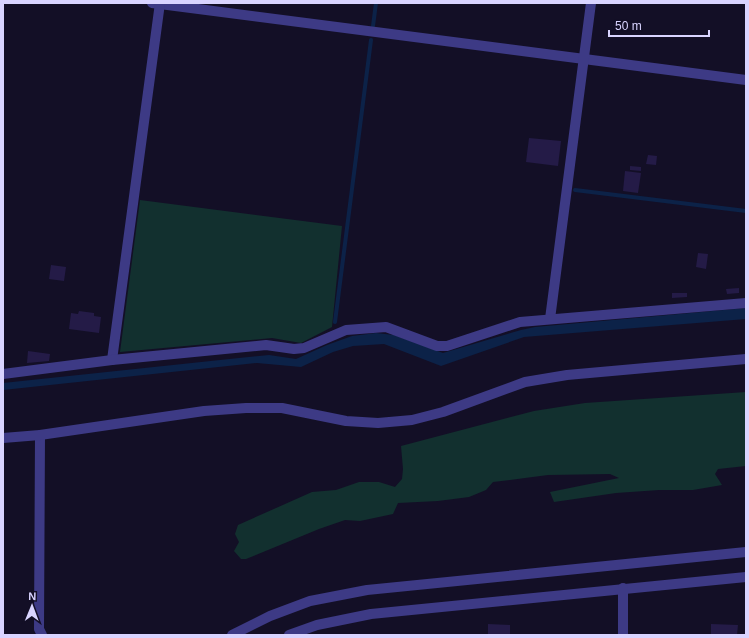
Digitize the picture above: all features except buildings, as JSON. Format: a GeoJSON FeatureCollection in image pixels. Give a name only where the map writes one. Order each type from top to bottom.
{"type":"FeatureCollection","features":[{"type":"Feature","properties":{"kind":"street"},"geometry":{"type":"LineString","coordinates":[[112,360],[158,3],[584,60],[746,80]]}},
{"type":"Feature","properties":{"kind":"street"},"geometry":{"type":"LineString","coordinates":[[550,319],[591,3]]}},
{"type":"Feature","properties":{"kind":"street"},"geometry":{"type":"LineString","coordinates":[[3,374],[112,360],[266,345],[294,349],[304,348],[346,330],[386,326],[437,346],[447,346],[520,322],[746,303]]}},
{"type":"Feature","properties":{"kind":"street"},"geometry":{"type":"LineString","coordinates":[[3,438],[40,436],[204,411],[246,408],[282,408],[346,421],[378,423],[412,420],[443,412],[525,382],[567,375],[746,359]]}},
{"type":"Feature","properties":{"kind":"street"},"geometry":{"type":"LineString","coordinates":[[40,436],[39,629],[42,635]]}},
{"type":"Feature","properties":{"kind":"street"},"geometry":{"type":"LineString","coordinates":[[232,635],[270,616],[310,601],[367,590],[746,552]]}},
{"type":"Feature","properties":{"kind":"street"},"geometry":{"type":"LineString","coordinates":[[289,635],[317,625],[371,614],[746,576]]}},
{"type":"Feature","properties":{"kind":"street"},"geometry":{"type":"LineString","coordinates":[[623,588],[623,635]]}},
{"type":"Feature","properties":{"kind":"green space"},"geometry":{"type":"Polygon","coordinates":[[[140,200],[342,226],[332,327],[301,343],[272,338],[120,352],[140,200]]]}},
{"type":"Feature","properties":{"kind":"green space"},"geometry":{"type":"Polygon","coordinates":[[[746,392],[746,466],[718,469],[715,474],[722,485],[693,490],[659,490],[616,493],[554,502],[550,492],[619,478],[610,474],[548,475],[493,482],[486,490],[469,497],[438,501],[398,503],[393,514],[360,521],[345,520],[246,559],[241,559],[234,551],[239,542],[235,534],[238,525],[312,492],[336,490],[359,482],[379,482],[395,487],[402,479],[403,469],[401,446],[534,411],[585,403],[746,392]]]}},
{"type":"Feature","properties":{"kind":"water"},"geometry":{"type":"Polygon","coordinates":[[[746,308],[746,319],[524,337],[441,366],[384,344],[353,346],[333,352],[301,367],[257,363],[3,390],[3,383],[239,358],[269,355],[296,359],[352,336],[376,333],[394,335],[443,353],[535,327],[746,308]]]}},
{"type":"Feature","properties":{"kind":"waterway"},"geometry":{"type":"LineString","coordinates":[[373,26],[376,3]]}},
{"type":"Feature","properties":{"kind":"waterway"},"geometry":{"type":"LineString","coordinates":[[335,322],[371,40]]}},
{"type":"Feature","properties":{"kind":"waterway"},"geometry":{"type":"LineString","coordinates":[[575,190],[746,211]]}}]}
